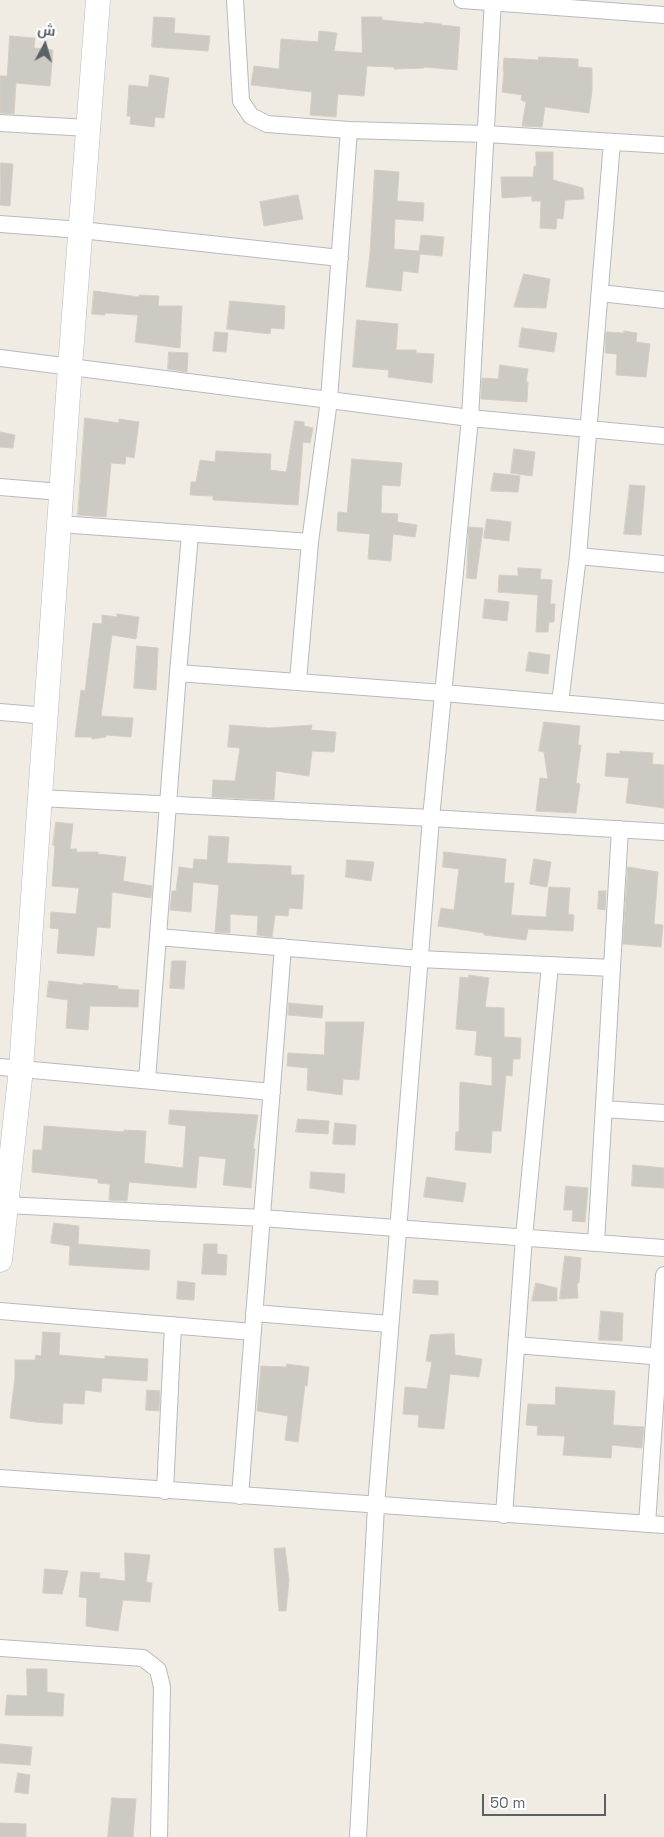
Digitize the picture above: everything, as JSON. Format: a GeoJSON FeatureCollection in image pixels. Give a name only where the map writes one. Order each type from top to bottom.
{"type":"FeatureCollection","features":[{"type":"Feature","properties":{"kind":"street"},"geometry":{"type":"LineString","coordinates":[[0,1260],[6,1204],[11,1068],[47,716],[61,492],[98,0]]}},
{"type":"Feature","properties":{"kind":"street"},"geometry":{"type":"LineString","coordinates":[[234,0],[241,101],[251,116],[267,124],[349,130],[486,134],[664,145]]}},
{"type":"Feature","properties":{"kind":"street"},"geometry":{"type":"LineString","coordinates":[[462,0],[664,15]]}},
{"type":"Feature","properties":{"kind":"street"},"geometry":{"type":"LineString","coordinates":[[358,1837],[376,1506],[390,1324],[431,818],[470,418],[493,1]]}},
{"type":"Feature","properties":{"kind":"street"},"geometry":{"type":"LineString","coordinates":[[0,123],[88,128]]}},
{"type":"Feature","properties":{"kind":"street"},"geometry":{"type":"LineString","coordinates":[[298,681],[310,542],[329,400],[349,130]]}},
{"type":"Feature","properties":{"kind":"street"},"geometry":{"type":"LineString","coordinates":[[560,703],[578,556],[612,142]]}},
{"type":"Feature","properties":{"kind":"street"},"geometry":{"type":"LineString","coordinates":[[0,224],[81,230],[340,258]]}},
{"type":"Feature","properties":{"kind":"street"},"geometry":{"type":"LineString","coordinates":[[600,293],[664,300]]}},
{"type":"Feature","properties":{"kind":"street"},"geometry":{"type":"LineString","coordinates":[[0,358],[470,418],[664,436]]}},
{"type":"Feature","properties":{"kind":"street"},"geometry":{"type":"LineString","coordinates":[[0,486],[61,492]]}},
{"type":"Feature","properties":{"kind":"street"},"geometry":{"type":"LineString","coordinates":[[59,524],[310,542]]}},
{"type":"Feature","properties":{"kind":"street"},"geometry":{"type":"LineString","coordinates":[[147,1080],[190,534]]}},
{"type":"Feature","properties":{"kind":"street"},"geometry":{"type":"LineString","coordinates":[[578,556],[664,564]]}},
{"type":"Feature","properties":{"kind":"street"},"geometry":{"type":"LineString","coordinates":[[178,673],[298,681],[664,712]]}},
{"type":"Feature","properties":{"kind":"street"},"geometry":{"type":"LineString","coordinates":[[0,712],[47,716]]}},
{"type":"Feature","properties":{"kind":"street"},"geometry":{"type":"LineString","coordinates":[[40,798],[664,832]]}},
{"type":"Feature","properties":{"kind":"street"},"geometry":{"type":"LineString","coordinates":[[596,1243],[620,829]]}},
{"type":"Feature","properties":{"kind":"street"},"geometry":{"type":"LineString","coordinates":[[158,937],[420,959],[612,968]]}},
{"type":"Feature","properties":{"kind":"street"},"geometry":{"type":"LineString","coordinates":[[240,1496],[283,947]]}},
{"type":"Feature","properties":{"kind":"street"},"geometry":{"type":"LineString","coordinates":[[504,1515],[524,1238],[550,965]]}},
{"type":"Feature","properties":{"kind":"street"},"geometry":{"type":"LineString","coordinates":[[11,1068],[272,1092]]}},
{"type":"Feature","properties":{"kind":"street"},"geometry":{"type":"LineString","coordinates":[[604,1109],[664,1113]]}},
{"type":"Feature","properties":{"kind":"street"},"geometry":{"type":"LineString","coordinates":[[6,1204],[262,1218],[664,1248]]}},
{"type":"Feature","properties":{"kind":"street"},"geometry":{"type":"LineString","coordinates":[[647,1524],[661,1357],[664,1275]]}},
{"type":"Feature","properties":{"kind":"street"},"geometry":{"type":"LineString","coordinates":[[0,1311],[253,1332]]}},
{"type":"Feature","properties":{"kind":"street"},"geometry":{"type":"LineString","coordinates":[[254,1313],[390,1324]]}},
{"type":"Feature","properties":{"kind":"street"},"geometry":{"type":"LineString","coordinates":[[165,1491],[173,1325]]}},
{"type":"Feature","properties":{"kind":"street"},"geometry":{"type":"LineString","coordinates":[[516,1345],[661,1357]]}},
{"type":"Feature","properties":{"kind":"street"},"geometry":{"type":"LineString","coordinates":[[0,1478],[664,1525]]}},
{"type":"Feature","properties":{"kind":"street"},"geometry":{"type":"LineString","coordinates":[[0,1648],[143,1658],[158,1670],[162,1687],[159,1837]]}},
{"type":"Feature","properties":{"kind":"building"},"geometry":{"type":"Polygon","coordinates":[[[154,17],[175,18],[174,33],[210,36],[208,51],[152,47],[154,17]]]}},
{"type":"Feature","properties":{"kind":"building"},"geometry":{"type":"Polygon","coordinates":[[[362,17],[382,17],[382,20],[424,24],[424,22],[460,27],[457,70],[425,67],[394,69],[394,67],[367,66],[364,96],[338,94],[336,117],[310,115],[312,92],[251,85],[254,66],[279,69],[281,39],[318,42],[319,31],[337,33],[334,51],[362,53],[362,17]]]}},
{"type":"Feature","properties":{"kind":"building"},"geometry":{"type":"Polygon","coordinates":[[[10,36],[35,38],[34,48],[53,50],[50,86],[16,83],[14,114],[0,113],[0,76],[7,76],[10,36]]]}},
{"type":"Feature","properties":{"kind":"building"},"geometry":{"type":"Polygon","coordinates":[[[539,57],[578,59],[578,67],[592,68],[592,91],[589,113],[545,107],[542,127],[522,126],[526,102],[521,100],[522,95],[502,92],[504,58],[538,60],[539,57]]]}},
{"type":"Feature","properties":{"kind":"building"},"geometry":{"type":"Polygon","coordinates":[[[150,75],[169,78],[164,118],[155,117],[154,127],[130,124],[131,116],[127,116],[129,85],[148,87],[150,75]]]}},
{"type":"Feature","properties":{"kind":"building"},"geometry":{"type":"Polygon","coordinates":[[[536,152],[553,152],[553,180],[583,188],[584,199],[565,200],[563,219],[557,218],[556,229],[540,228],[541,201],[532,201],[532,196],[502,198],[501,177],[533,177],[534,166],[536,166],[536,152]]]}},
{"type":"Feature","properties":{"kind":"building"},"geometry":{"type":"Polygon","coordinates":[[[1,163],[13,164],[10,206],[0,205],[1,163]]]}},
{"type":"Feature","properties":{"kind":"building"},"geometry":{"type":"Polygon","coordinates":[[[375,170],[399,172],[397,201],[424,203],[423,221],[395,219],[394,249],[419,251],[421,235],[444,237],[442,256],[420,254],[418,273],[403,271],[401,291],[366,287],[375,170]]]}},
{"type":"Feature","properties":{"kind":"building"},"geometry":{"type":"Polygon","coordinates":[[[298,195],[303,219],[264,226],[260,202],[298,195]]]}},
{"type":"Feature","properties":{"kind":"building"},"geometry":{"type":"Polygon","coordinates":[[[524,274],[550,279],[546,308],[514,307],[524,274]]]}},
{"type":"Feature","properties":{"kind":"building"},"geometry":{"type":"Polygon","coordinates":[[[94,291],[139,297],[139,295],[159,296],[158,306],[182,306],[180,348],[135,342],[138,315],[92,314],[94,291]]]}},
{"type":"Feature","properties":{"kind":"building"},"geometry":{"type":"Polygon","coordinates":[[[230,301],[285,306],[284,329],[271,328],[270,334],[227,329],[230,301]]]}},
{"type":"Feature","properties":{"kind":"building"},"geometry":{"type":"Polygon","coordinates":[[[357,320],[398,324],[396,350],[416,350],[416,353],[434,354],[432,383],[388,377],[389,370],[353,367],[357,320]]]}},
{"type":"Feature","properties":{"kind":"building"},"geometry":{"type":"Polygon","coordinates":[[[522,328],[557,333],[554,352],[519,347],[522,328]]]}},
{"type":"Feature","properties":{"kind":"building"},"geometry":{"type":"Polygon","coordinates":[[[624,331],[637,333],[636,342],[650,344],[646,377],[616,375],[617,354],[605,353],[606,332],[624,333],[624,331]]]}},
{"type":"Feature","properties":{"kind":"building"},"geometry":{"type":"Polygon","coordinates":[[[215,332],[228,333],[226,352],[213,351],[215,332]]]}},
{"type":"Feature","properties":{"kind":"building"},"geometry":{"type":"Polygon","coordinates":[[[169,352],[188,353],[187,372],[168,369],[169,352]]]}},
{"type":"Feature","properties":{"kind":"building"},"geometry":{"type":"Polygon","coordinates":[[[500,365],[528,369],[526,382],[528,382],[527,402],[481,399],[482,378],[498,379],[500,365]]]}},
{"type":"Feature","properties":{"kind":"building"},"geometry":{"type":"Polygon","coordinates":[[[85,418],[119,423],[119,419],[139,422],[134,458],[126,456],[125,464],[111,463],[106,517],[78,515],[85,418]]]}},
{"type":"Feature","properties":{"kind":"building"},"geometry":{"type":"Polygon","coordinates":[[[295,421],[304,422],[304,426],[313,428],[310,443],[303,442],[298,505],[213,500],[213,496],[190,495],[191,482],[196,482],[200,460],[215,462],[216,451],[271,454],[270,470],[286,472],[295,421]]]}},
{"type":"Feature","properties":{"kind":"building"},"geometry":{"type":"Polygon","coordinates":[[[0,432],[15,435],[13,448],[0,447],[0,432]]]}},
{"type":"Feature","properties":{"kind":"building"},"geometry":{"type":"Polygon","coordinates":[[[514,449],[535,452],[532,476],[511,473],[514,449]]]}},
{"type":"Feature","properties":{"kind":"building"},"geometry":{"type":"Polygon","coordinates":[[[352,459],[402,463],[400,486],[382,485],[381,513],[398,514],[397,522],[417,525],[415,537],[393,534],[391,561],[368,559],[370,534],[337,531],[338,512],[347,513],[352,459]]]}},
{"type":"Feature","properties":{"kind":"building"},"geometry":{"type":"Polygon","coordinates":[[[494,473],[520,476],[518,492],[491,491],[494,473]]]}},
{"type":"Feature","properties":{"kind":"building"},"geometry":{"type":"Polygon","coordinates":[[[630,485],[645,486],[641,535],[624,534],[630,485]]]}},
{"type":"Feature","properties":{"kind":"building"},"geometry":{"type":"Polygon","coordinates":[[[487,519],[511,522],[509,541],[484,538],[487,519]]]}},
{"type":"Feature","properties":{"kind":"building"},"geometry":{"type":"Polygon","coordinates":[[[469,527],[483,528],[476,579],[467,578],[469,527]]]}},
{"type":"Feature","properties":{"kind":"building"},"geometry":{"type":"Polygon","coordinates":[[[518,568],[541,569],[540,579],[552,580],[550,604],[555,604],[554,622],[549,622],[548,632],[536,632],[538,595],[498,592],[499,575],[518,576],[518,568]]]}},
{"type":"Feature","properties":{"kind":"building"},"geometry":{"type":"Polygon","coordinates":[[[485,599],[509,602],[507,621],[483,618],[485,599]]]}},
{"type":"Feature","properties":{"kind":"building"},"geometry":{"type":"Polygon","coordinates":[[[117,614],[139,617],[136,639],[112,635],[101,716],[133,718],[131,737],[106,735],[106,737],[92,739],[92,737],[75,737],[81,690],[85,691],[93,623],[102,624],[102,615],[117,617],[117,614]]]}},
{"type":"Feature","properties":{"kind":"building"},"geometry":{"type":"Polygon","coordinates":[[[137,646],[158,648],[156,690],[134,688],[137,646]]]}},
{"type":"Feature","properties":{"kind":"building"},"geometry":{"type":"Polygon","coordinates":[[[529,652],[550,655],[548,674],[526,671],[529,652]]]}},
{"type":"Feature","properties":{"kind":"building"},"geometry":{"type":"Polygon","coordinates":[[[544,722],[580,726],[578,745],[581,745],[576,783],[580,784],[576,813],[536,811],[540,778],[548,779],[544,752],[539,751],[544,722]]]}},
{"type":"Feature","properties":{"kind":"building"},"geometry":{"type":"Polygon","coordinates":[[[230,725],[269,728],[312,725],[311,730],[336,732],[334,752],[312,751],[309,776],[276,771],[274,800],[212,797],[213,780],[235,781],[240,748],[228,747],[230,725]]]}},
{"type":"Feature","properties":{"kind":"building"},"geometry":{"type":"Polygon","coordinates":[[[620,751],[653,753],[652,764],[664,765],[664,808],[626,803],[629,778],[605,776],[607,753],[620,754],[620,751]]]}},
{"type":"Feature","properties":{"kind":"building"},"geometry":{"type":"Polygon","coordinates":[[[56,822],[73,824],[70,849],[77,849],[76,852],[98,852],[98,854],[126,857],[123,881],[152,886],[151,898],[112,892],[110,928],[97,927],[94,956],[57,953],[59,929],[50,928],[51,912],[76,914],[79,888],[52,886],[55,846],[53,845],[56,822]]]}},
{"type":"Feature","properties":{"kind":"building"},"geometry":{"type":"Polygon","coordinates":[[[209,836],[229,837],[227,863],[291,866],[291,875],[304,875],[302,909],[289,908],[288,916],[275,915],[272,937],[257,935],[258,916],[230,914],[230,933],[215,932],[219,885],[193,882],[191,912],[170,910],[172,891],[176,891],[179,867],[193,869],[194,859],[207,860],[209,836]]]}},
{"type":"Feature","properties":{"kind":"building"},"geometry":{"type":"Polygon","coordinates":[[[444,852],[506,859],[504,883],[514,883],[511,915],[546,917],[549,887],[570,888],[568,914],[574,915],[573,931],[528,929],[526,940],[484,935],[484,933],[438,926],[441,908],[454,910],[459,869],[443,867],[444,852]]]}},
{"type":"Feature","properties":{"kind":"building"},"geometry":{"type":"Polygon","coordinates":[[[534,859],[551,862],[547,887],[530,884],[534,859]]]}},
{"type":"Feature","properties":{"kind":"building"},"geometry":{"type":"Polygon","coordinates":[[[347,860],[374,862],[371,881],[346,877],[347,860]]]}},
{"type":"Feature","properties":{"kind":"building"},"geometry":{"type":"Polygon","coordinates":[[[628,867],[658,872],[654,924],[663,925],[661,947],[623,944],[628,867]]]}},
{"type":"Feature","properties":{"kind":"building"},"geometry":{"type":"Polygon","coordinates":[[[599,891],[606,891],[605,910],[598,909],[599,891]]]}},
{"type":"Feature","properties":{"kind":"building"},"geometry":{"type":"Polygon","coordinates":[[[172,961],[186,961],[184,989],[170,988],[172,961]]]}},
{"type":"Feature","properties":{"kind":"building"},"geometry":{"type":"Polygon","coordinates":[[[469,975],[489,978],[485,1007],[504,1008],[504,1037],[521,1038],[520,1059],[513,1059],[512,1076],[506,1075],[501,1131],[492,1131],[491,1153],[455,1150],[456,1132],[459,1132],[460,1082],[492,1086],[492,1057],[475,1055],[477,1031],[456,1029],[460,977],[468,978],[469,975]]]}},
{"type":"Feature","properties":{"kind":"building"},"geometry":{"type":"Polygon","coordinates":[[[49,981],[83,985],[83,983],[118,986],[118,989],[139,990],[138,1007],[90,1006],[88,1030],[66,1028],[68,1000],[47,997],[49,981]]]}},
{"type":"Feature","properties":{"kind":"building"},"geometry":{"type":"Polygon","coordinates":[[[289,1003],[323,1006],[322,1018],[288,1015],[289,1003]]]}},
{"type":"Feature","properties":{"kind":"building"},"geometry":{"type":"Polygon","coordinates":[[[326,1022],[364,1022],[359,1080],[343,1079],[342,1095],[307,1090],[308,1068],[287,1066],[288,1053],[324,1055],[326,1022]]]}},
{"type":"Feature","properties":{"kind":"building"},"geometry":{"type":"Polygon","coordinates":[[[170,1110],[258,1115],[253,1149],[255,1149],[251,1188],[223,1185],[226,1159],[199,1156],[196,1188],[129,1182],[127,1201],[109,1200],[110,1184],[98,1183],[98,1179],[32,1172],[33,1150],[42,1150],[44,1126],[124,1132],[124,1130],[146,1131],[144,1163],[183,1168],[186,1126],[169,1124],[170,1110]]]}},
{"type":"Feature","properties":{"kind":"building"},"geometry":{"type":"Polygon","coordinates":[[[298,1119],[329,1121],[328,1134],[296,1132],[298,1119]]]}},
{"type":"Feature","properties":{"kind":"building"},"geometry":{"type":"Polygon","coordinates":[[[335,1123],[356,1125],[355,1145],[333,1144],[335,1123]]]}},
{"type":"Feature","properties":{"kind":"building"},"geometry":{"type":"Polygon","coordinates":[[[633,1165],[664,1168],[664,1188],[632,1186],[633,1165]]]}},
{"type":"Feature","properties":{"kind":"building"},"geometry":{"type":"Polygon","coordinates":[[[311,1172],[345,1174],[344,1193],[310,1188],[311,1172]]]}},
{"type":"Feature","properties":{"kind":"building"},"geometry":{"type":"Polygon","coordinates":[[[427,1177],[466,1183],[463,1202],[424,1197],[427,1177]]]}},
{"type":"Feature","properties":{"kind":"building"},"geometry":{"type":"Polygon","coordinates":[[[566,1186],[588,1188],[585,1222],[572,1221],[573,1210],[564,1210],[566,1186]]]}},
{"type":"Feature","properties":{"kind":"building"},"geometry":{"type":"Polygon","coordinates":[[[54,1223],[79,1226],[78,1244],[150,1250],[149,1270],[69,1265],[70,1246],[51,1243],[54,1223]]]}},
{"type":"Feature","properties":{"kind":"building"},"geometry":{"type":"Polygon","coordinates":[[[204,1244],[217,1244],[217,1254],[227,1255],[226,1275],[202,1274],[204,1244]]]}},
{"type":"Feature","properties":{"kind":"building"},"geometry":{"type":"Polygon","coordinates":[[[565,1256],[581,1258],[579,1283],[577,1283],[578,1298],[560,1299],[565,1256]]]}},
{"type":"Feature","properties":{"kind":"building"},"geometry":{"type":"Polygon","coordinates":[[[414,1280],[438,1281],[438,1295],[413,1293],[414,1280]]]}},
{"type":"Feature","properties":{"kind":"building"},"geometry":{"type":"Polygon","coordinates":[[[178,1281],[195,1283],[194,1300],[177,1299],[178,1281]]]}},
{"type":"Feature","properties":{"kind":"building"},"geometry":{"type":"Polygon","coordinates":[[[536,1283],[557,1288],[557,1301],[532,1301],[536,1283]]]}},
{"type":"Feature","properties":{"kind":"building"},"geometry":{"type":"Polygon","coordinates":[[[601,1311],[623,1313],[622,1341],[599,1340],[601,1311]]]}},
{"type":"Feature","properties":{"kind":"building"},"geometry":{"type":"Polygon","coordinates":[[[43,1332],[60,1333],[59,1355],[105,1359],[105,1356],[148,1359],[147,1381],[102,1378],[101,1392],[85,1390],[84,1404],[63,1403],[62,1424],[10,1418],[15,1360],[35,1360],[36,1355],[41,1356],[43,1332]]]}},
{"type":"Feature","properties":{"kind":"building"},"geometry":{"type":"Polygon","coordinates":[[[454,1334],[455,1355],[482,1359],[479,1377],[450,1374],[444,1429],[418,1427],[419,1415],[403,1414],[405,1387],[427,1389],[432,1362],[426,1361],[430,1335],[454,1334]]]}},
{"type":"Feature","properties":{"kind":"building"},"geometry":{"type":"Polygon","coordinates":[[[287,1364],[309,1367],[298,1442],[285,1440],[288,1416],[257,1411],[261,1366],[286,1367],[287,1364]]]}},
{"type":"Feature","properties":{"kind":"building"},"geometry":{"type":"Polygon","coordinates":[[[556,1387],[615,1391],[613,1425],[644,1427],[642,1448],[612,1445],[611,1458],[563,1455],[565,1436],[537,1435],[538,1426],[526,1425],[528,1404],[555,1405],[556,1387]]]}},
{"type":"Feature","properties":{"kind":"building"},"geometry":{"type":"Polygon","coordinates":[[[147,1390],[160,1391],[159,1411],[146,1410],[147,1390]]]}},
{"type":"Feature","properties":{"kind":"building"},"geometry":{"type":"Polygon","coordinates":[[[285,1548],[289,1580],[286,1611],[279,1611],[274,1549],[285,1548]]]}},
{"type":"Feature","properties":{"kind":"building"},"geometry":{"type":"Polygon","coordinates":[[[125,1553],[150,1555],[146,1582],[152,1583],[150,1602],[123,1600],[118,1631],[86,1626],[87,1598],[79,1597],[81,1572],[100,1573],[99,1578],[125,1581],[125,1553]]]}},
{"type":"Feature","properties":{"kind":"building"},"geometry":{"type":"Polygon","coordinates":[[[45,1569],[68,1571],[62,1594],[43,1593],[45,1569]]]}},
{"type":"Feature","properties":{"kind":"building"},"geometry":{"type":"Polygon","coordinates":[[[27,1669],[47,1669],[47,1692],[64,1694],[63,1716],[5,1715],[7,1695],[27,1696],[27,1669]]]}},
{"type":"Feature","properties":{"kind":"building"},"geometry":{"type":"Polygon","coordinates":[[[0,1744],[32,1747],[30,1765],[0,1763],[0,1744]]]}},
{"type":"Feature","properties":{"kind":"building"},"geometry":{"type":"Polygon","coordinates":[[[18,1773],[30,1775],[28,1794],[15,1792],[18,1773]]]}},
{"type":"Feature","properties":{"kind":"building"},"geometry":{"type":"Polygon","coordinates":[[[112,1798],[136,1799],[133,1837],[108,1837],[112,1798]]]}},
{"type":"Feature","properties":{"kind":"building"},"geometry":{"type":"Polygon","coordinates":[[[0,1823],[26,1824],[26,1837],[0,1837],[0,1823]]]}}]}
